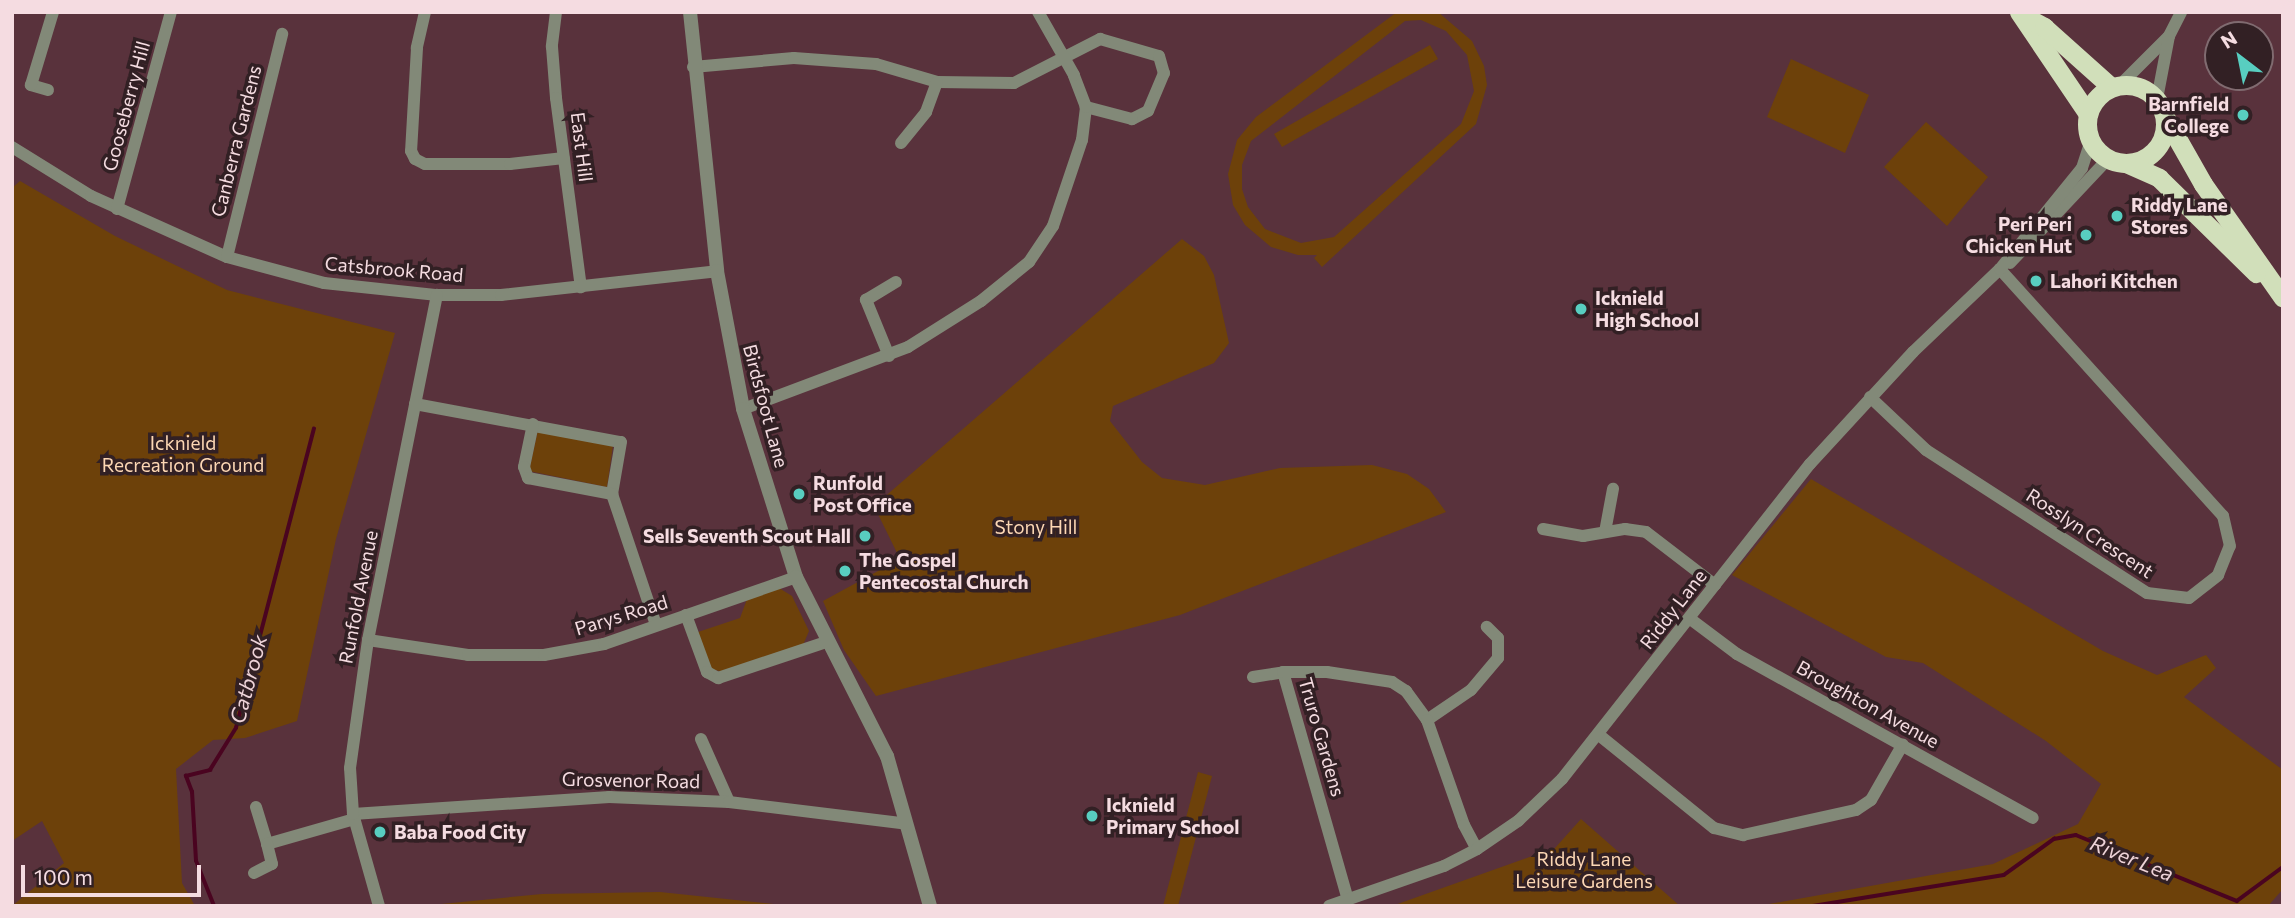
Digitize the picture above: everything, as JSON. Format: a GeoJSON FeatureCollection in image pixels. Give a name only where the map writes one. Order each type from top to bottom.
{"type":"FeatureCollection","features":[{"type":"Feature","properties":{"kind":"highway"},"geometry":{"type":"LineString","coordinates":[[2020,13],[2044,27],[2116,86],[2143,88],[2161,108],[2203,184],[2283,298]]}},
{"type":"Feature","properties":{"kind":"highway"},"geometry":{"type":"LineString","coordinates":[[2020,13],[2088,114],[2091,141],[2116,161],[2159,177],[2283,298]]}},
{"type":"Feature","properties":{"kind":"highway"},"geometry":{"type":"LineString","coordinates":[[2088,114],[2093,103],[2116,86]]}},
{"type":"Feature","properties":{"kind":"highway"},"geometry":{"type":"LineString","coordinates":[[2116,161],[2156,149],[2161,108]]}},
{"type":"Feature","properties":{"kind":"street"},"geometry":{"type":"LineString","coordinates":[[48,90],[31,85],[52,12]]}},
{"type":"Feature","properties":{"kind":"street","name":"Gooseberry Hill"},"geometry":{"type":"LineString","coordinates":[[117,209],[171,12]]}},
{"type":"Feature","properties":{"kind":"street"},"geometry":{"type":"LineString","coordinates":[[425,12],[417,48],[411,150],[415,159],[425,164],[510,164],[564,158]]}},
{"type":"Feature","properties":{"kind":"street","name":"East Hill"},"geometry":{"type":"LineString","coordinates":[[556,12],[552,47],[581,287]]}},
{"type":"Feature","properties":{"kind":"street","name":"Birdsfoot Lane"},"geometry":{"type":"LineString","coordinates":[[690,12],[693,67],[717,271],[743,409],[796,577],[826,642],[878,733],[930,906]]}},
{"type":"Feature","properties":{"kind":"street"},"geometry":{"type":"LineString","coordinates":[[743,409],[889,356],[981,301],[1029,262],[1054,226],[1082,140],[1086,107],[1038,12]]}},
{"type":"Feature","properties":{"kind":"street"},"geometry":{"type":"LineString","coordinates":[[2116,86],[2169,36],[2181,12]]}},
{"type":"Feature","properties":{"kind":"street","name":"Canberra Gardens"},"geometry":{"type":"LineString","coordinates":[[227,257],[282,34]]}},
{"type":"Feature","properties":{"kind":"street"},"geometry":{"type":"LineString","coordinates":[[2161,108],[2169,36]]}},
{"type":"Feature","properties":{"kind":"street"},"geometry":{"type":"LineString","coordinates":[[693,67],[794,58],[876,64],[937,82],[1014,83],[1101,39],[1159,56],[1164,73],[1148,111],[1132,119],[1086,107]]}},
{"type":"Feature","properties":{"kind":"street"},"geometry":{"type":"LineString","coordinates":[[901,143],[926,112],[937,82]]}},
{"type":"Feature","properties":{"kind":"street","name":"Riddy Lane"},"geometry":{"type":"LineString","coordinates":[[1329,906],[1444,866],[1477,849],[1518,821],[1599,735],[1810,464],[1870,397],[2000,269],[2082,168],[2090,156],[2091,141]]}},
{"type":"Feature","properties":{"kind":"street","name":"Catsbrook Road"},"geometry":{"type":"LineString","coordinates":[[12,147],[117,209],[227,257],[324,283],[438,295],[581,287],[717,271]]}},
{"type":"Feature","properties":{"kind":"street","name":"Riddy Lane"},"geometry":{"type":"LineString","coordinates":[[2000,269],[2019,256],[2116,161]]}},
{"type":"Feature","properties":{"kind":"street","name":"Rosslyn Crescent"},"geometry":{"type":"LineString","coordinates":[[1870,397],[1926,450],[2147,593],[2189,598],[2218,575],[2230,545],[2223,516],[2000,269]]}},
{"type":"Feature","properties":{"kind":"street"},"geometry":{"type":"LineString","coordinates":[[889,356],[866,300],[896,282]]}},
{"type":"Feature","properties":{"kind":"street","name":"Runfold Avenue"},"geometry":{"type":"LineString","coordinates":[[379,906],[354,816],[350,768],[368,640],[438,295]]}},
{"type":"Feature","properties":{"kind":"street"},"geometry":{"type":"LineString","coordinates":[[415,404],[621,442],[612,494],[656,625]]}},
{"type":"Feature","properties":{"kind":"street"},"geometry":{"type":"LineString","coordinates":[[533,424],[524,467],[528,478],[612,494]]}},
{"type":"Feature","properties":{"kind":"street"},"geometry":{"type":"LineString","coordinates":[[1605,532],[1612,489]]}},
{"type":"Feature","properties":{"kind":"street"},"geometry":{"type":"LineString","coordinates":[[1543,529],[1583,536],[1605,532],[1646,532],[1715,585]]}},
{"type":"Feature","properties":{"kind":"street","name":"Parys Road"},"geometry":{"type":"LineString","coordinates":[[368,640],[468,655],[544,655],[604,644],[796,577]]}},
{"type":"Feature","properties":{"kind":"street"},"geometry":{"type":"LineString","coordinates":[[687,615],[707,672],[719,678],[826,642]]}},
{"type":"Feature","properties":{"kind":"street","name":"Broughton Avenue"},"geometry":{"type":"LineString","coordinates":[[1689,618],[1737,654],[2033,818]]}},
{"type":"Feature","properties":{"kind":"street"},"geometry":{"type":"LineString","coordinates":[[1427,720],[1471,690],[1498,658],[1498,638],[1487,627]]}},
{"type":"Feature","properties":{"kind":"street"},"geometry":{"type":"LineString","coordinates":[[1253,677],[1283,672]]}},
{"type":"Feature","properties":{"kind":"street","name":"Truro Gardens"},"geometry":{"type":"LineString","coordinates":[[1348,900],[1283,672],[1327,672],[1392,682],[1417,702],[1427,720],[1464,825],[1477,849]]}},
{"type":"Feature","properties":{"kind":"street"},"geometry":{"type":"LineString","coordinates":[[1599,735],[1714,828],[1743,835],[1856,810],[1871,800],[1903,744]]}},
{"type":"Feature","properties":{"kind":"street"},"geometry":{"type":"LineString","coordinates":[[701,739],[729,802]]}},
{"type":"Feature","properties":{"kind":"street","name":"Grosvenor Road"},"geometry":{"type":"LineString","coordinates":[[267,844],[354,816],[544,798],[729,802],[907,824]]}},
{"type":"Feature","properties":{"kind":"street"},"geometry":{"type":"LineString","coordinates":[[254,873],[272,863],[256,807]]}},
{"type":"Feature","properties":{"kind":"green space"},"geometry":{"type":"Polygon","coordinates":[[[1397,12],[1438,12],[1472,41],[1484,66],[1487,85],[1476,124],[1322,267],[1314,258],[1317,255],[1298,255],[1271,247],[1245,225],[1233,205],[1228,174],[1237,140],[1256,117],[1397,12]],[[1421,20],[1405,21],[1251,141],[1242,165],[1242,189],[1248,207],[1265,229],[1301,243],[1334,237],[1461,124],[1474,91],[1467,55],[1446,31],[1421,20]]]}},
{"type":"Feature","properties":{"kind":"green space"},"geometry":{"type":"Polygon","coordinates":[[[1430,45],[1438,59],[1282,147],[1274,134],[1430,45]]]}},
{"type":"Feature","properties":{"kind":"green space"},"geometry":{"type":"Polygon","coordinates":[[[1791,59],[1869,95],[1845,153],[1767,117],[1791,59]]]}},
{"type":"Feature","properties":{"kind":"green space"},"geometry":{"type":"Polygon","coordinates":[[[1926,122],[1988,177],[1947,226],[1884,167],[1926,122]]]}},
{"type":"Feature","properties":{"kind":"green space","name":"Icknield Recreation Ground"},"geometry":{"type":"Polygon","coordinates":[[[20,181],[115,236],[227,290],[395,333],[336,539],[297,721],[245,738],[213,740],[176,769],[182,883],[195,906],[12,906],[64,863],[42,821],[12,841],[12,188],[20,181]]]}},
{"type":"Feature","properties":{"kind":"green space","name":"Stony Hill"},"geometry":{"type":"Polygon","coordinates":[[[1182,239],[1204,256],[1214,275],[1229,343],[1214,363],[1113,406],[1110,421],[1142,462],[1162,478],[1205,485],[1280,468],[1372,465],[1407,474],[1429,489],[1446,512],[1180,615],[876,696],[844,650],[823,601],[900,559],[874,506],[1182,239]]]}},
{"type":"Feature","properties":{"kind":"green space"},"geometry":{"type":"Polygon","coordinates":[[[538,430],[613,445],[607,487],[529,471],[538,430]]]}},
{"type":"Feature","properties":{"kind":"green space"},"geometry":{"type":"Polygon","coordinates":[[[1811,479],[2103,651],[2157,675],[2206,655],[2216,668],[2184,697],[2283,770],[2283,889],[2268,906],[1758,906],[1993,864],[2078,824],[2101,784],[2046,741],[1923,663],[1886,657],[1732,575],[1811,479]]]}},
{"type":"Feature","properties":{"kind":"green space"},"geometry":{"type":"Polygon","coordinates":[[[779,588],[792,596],[809,631],[803,645],[724,672],[711,669],[698,632],[740,618],[747,599],[779,588]]]}},
{"type":"Feature","properties":{"kind":"green space"},"geometry":{"type":"Polygon","coordinates":[[[1198,772],[1212,776],[1178,906],[1163,906],[1198,772]]]}},
{"type":"Feature","properties":{"kind":"green space","name":"Riddy Lane Leisure Gardens"},"geometry":{"type":"Polygon","coordinates":[[[1581,819],[1680,906],[1392,906],[1555,848],[1581,819]]]}},
{"type":"Feature","properties":{"kind":"green space"},"geometry":{"type":"Polygon","coordinates":[[[660,892],[792,906],[421,906],[542,894],[660,892]]]}},
{"type":"Feature","properties":{"kind":"waterway","name":"Catbrook"},"geometry":{"type":"LineString","coordinates":[[214,906],[196,861],[192,792],[186,776],[210,770],[236,728],[314,429]]}},
{"type":"Feature","properties":{"kind":"waterway","name":"River Lea"},"geometry":{"type":"LineString","coordinates":[[1813,906],[2004,875],[2054,839],[2076,835],[2237,901],[2283,867]]}},
{"type":"Feature","properties":{"kind":"place","name":"Barnfield College"},"geometry":{"type":"Point","coordinates":[2243,115]}},
{"type":"Feature","properties":{"kind":"place","name":"Riddy Lane Stores"},"geometry":{"type":"Point","coordinates":[2117,216]}},
{"type":"Feature","properties":{"kind":"place","name":"Peri Peri Chicken Hut"},"geometry":{"type":"Point","coordinates":[2086,235]}},
{"type":"Feature","properties":{"kind":"place","name":"Lahori Kitchen"},"geometry":{"type":"Point","coordinates":[2036,281]}},
{"type":"Feature","properties":{"kind":"place","name":"Icknield High School"},"geometry":{"type":"Point","coordinates":[1581,309]}},
{"type":"Feature","properties":{"kind":"place","name":"Runfold Post Office"},"geometry":{"type":"Point","coordinates":[799,494]}},
{"type":"Feature","properties":{"kind":"place","name":"Sells Seventh Scout Hall"},"geometry":{"type":"Point","coordinates":[865,536]}},
{"type":"Feature","properties":{"kind":"place","name":"The Gospel Pentecostal Church"},"geometry":{"type":"Point","coordinates":[845,571]}},
{"type":"Feature","properties":{"kind":"place","name":"Icknield Primary School"},"geometry":{"type":"Point","coordinates":[1092,816]}},
{"type":"Feature","properties":{"kind":"place","name":"Baba Food City"},"geometry":{"type":"Point","coordinates":[380,832]}}]}
